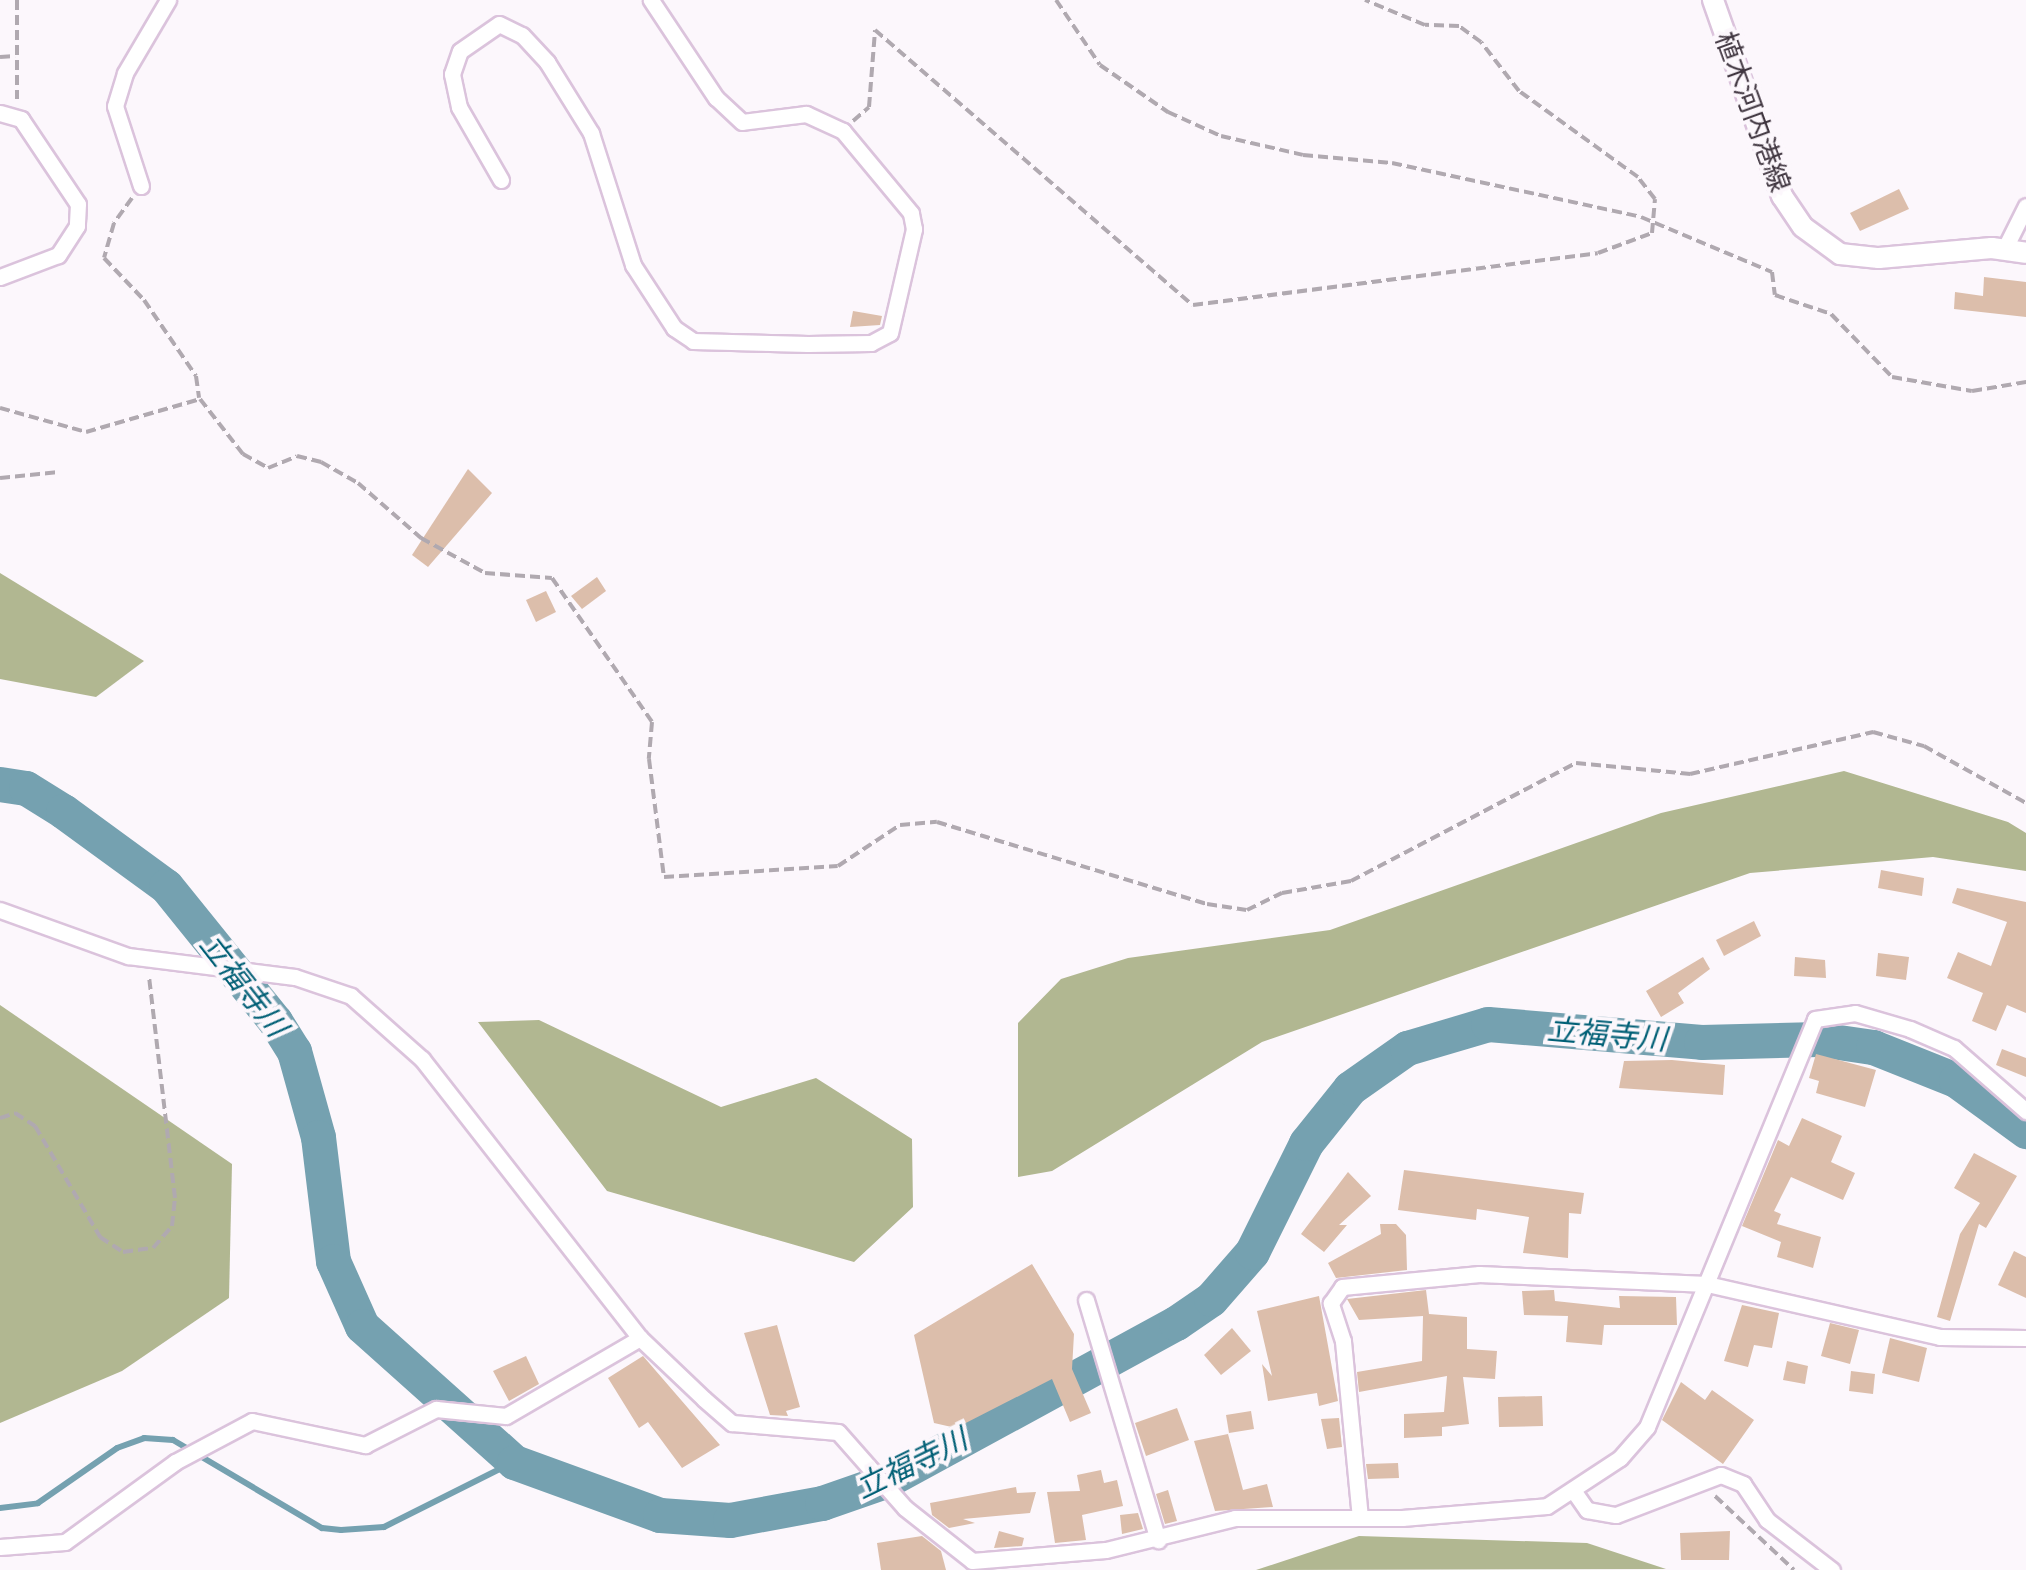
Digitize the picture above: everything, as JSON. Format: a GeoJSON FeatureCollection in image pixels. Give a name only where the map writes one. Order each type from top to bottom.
{"type":"FeatureCollection","features":[{"type":"Feature","properties":{"kind":"main road","name":"植木河内港線"},"geometry":{"type":"LineString","coordinates":[[1713,0],[1782,196],[1803,227],[1840,254],[1879,258],[2004,250],[2026,253]]}},
{"type":"Feature","properties":{"kind":"street"},"geometry":{"type":"LineString","coordinates":[[141,186],[116,106],[126,73],[168,0]]}},
{"type":"Feature","properties":{"kind":"street"},"geometry":{"type":"LineString","coordinates":[[501,180],[459,107],[452,74],[460,50],[499,24],[522,36],[547,62],[592,133],[632,265],[674,328],[693,341],[871,343],[890,333],[914,230],[911,212],[843,131],[806,114],[742,122],[716,98],[651,0]]}},
{"type":"Feature","properties":{"kind":"street"},"geometry":{"type":"LineString","coordinates":[[0,113],[21,119],[78,204],[77,226],[58,255],[0,277]]}},
{"type":"Feature","properties":{"kind":"street"},"geometry":{"type":"LineString","coordinates":[[2004,250],[2026,206]]}},
{"type":"Feature","properties":{"kind":"street"},"geometry":{"type":"LineString","coordinates":[[0,910],[147,958],[295,977],[351,996],[422,1060],[640,1338],[732,1423],[825,1427],[856,1452],[905,1508],[972,1561],[1050,1559],[1158,1540],[1235,1518],[1360,1518],[1547,1506],[1575,1493],[1620,1458],[1647,1427],[1815,1019],[1855,1013],[1910,1029],[1954,1048],[2026,1110]]}},
{"type":"Feature","properties":{"kind":"street"},"geometry":{"type":"LineString","coordinates":[[1360,1518],[1345,1360],[1331,1303],[1336,1290],[1480,1274],[1707,1284],[1940,1337],[2026,1338]]}},
{"type":"Feature","properties":{"kind":"street"},"geometry":{"type":"LineString","coordinates":[[1086,1300],[1158,1540]]}},
{"type":"Feature","properties":{"kind":"street"},"geometry":{"type":"LineString","coordinates":[[0,1547],[64,1542],[182,1458],[252,1421],[365,1445],[436,1409],[506,1416],[640,1338]]}},
{"type":"Feature","properties":{"kind":"street"},"geometry":{"type":"LineString","coordinates":[[1575,1493],[1586,1510],[1616,1515],[1721,1475],[1743,1484],[1767,1520],[1832,1570]]}},
{"type":"Feature","properties":{"kind":"path"},"geometry":{"type":"LineString","coordinates":[[17,0],[15,56],[21,119]]}},
{"type":"Feature","properties":{"kind":"path"},"geometry":{"type":"LineString","coordinates":[[1056,0],[1100,65],[1168,112],[1221,136],[1302,155],[1392,162],[1657,224],[1772,272],[1775,295],[1831,314],[1892,377],[1972,390],[2026,382]]}},
{"type":"Feature","properties":{"kind":"path"},"geometry":{"type":"LineString","coordinates":[[1365,0],[1426,25],[1458,26],[1482,42],[1519,91],[1638,178],[1655,199],[1657,224]]}},
{"type":"Feature","properties":{"kind":"path"},"geometry":{"type":"LineString","coordinates":[[843,131],[869,106],[875,30],[1193,305],[1598,253],[1638,242],[1657,224]]}},
{"type":"Feature","properties":{"kind":"path"},"geometry":{"type":"LineString","coordinates":[[0,57],[15,56]]}},
{"type":"Feature","properties":{"kind":"path"},"geometry":{"type":"LineString","coordinates":[[141,186],[114,223],[104,258],[144,300],[196,376],[200,399],[243,454],[268,468],[298,456],[321,462],[358,483],[420,538],[484,573],[552,578],[652,722],[656,839],[664,878],[838,866],[900,825],[936,822],[1247,910],[1282,893],[1351,881],[1576,763],[1690,774],[1873,732],[1924,746],[2026,802]]}},
{"type":"Feature","properties":{"kind":"path"},"geometry":{"type":"LineString","coordinates":[[0,408],[86,432],[200,399]]}},
{"type":"Feature","properties":{"kind":"path"},"geometry":{"type":"LineString","coordinates":[[0,478],[59,472]]}},
{"type":"Feature","properties":{"kind":"path"},"geometry":{"type":"LineString","coordinates":[[0,1118],[16,1112],[34,1126],[100,1237],[124,1252],[153,1248],[172,1226],[175,1198],[147,958]]}},
{"type":"Feature","properties":{"kind":"path"},"geometry":{"type":"LineString","coordinates":[[1699,1484],[1794,1570]]}},
{"type":"Feature","properties":{"kind":"green space"},"geometry":{"type":"Polygon","coordinates":[[[0,573],[144,661],[96,697],[0,679],[0,573]]]}},
{"type":"Feature","properties":{"kind":"green space"},"geometry":{"type":"Polygon","coordinates":[[[1844,771],[2008,822],[2026,833],[2026,871],[1933,857],[1750,873],[1262,1042],[1052,1171],[1018,1177],[1018,1023],[1061,979],[1128,958],[1330,930],[1661,813],[1844,771]]]}},
{"type":"Feature","properties":{"kind":"green space"},"geometry":{"type":"Polygon","coordinates":[[[0,1005],[232,1164],[229,1298],[122,1371],[0,1423],[0,1005]]]}},
{"type":"Feature","properties":{"kind":"green space"},"geometry":{"type":"Polygon","coordinates":[[[539,1020],[721,1107],[816,1078],[912,1139],[913,1207],[854,1262],[607,1191],[478,1022],[539,1020]]]}},
{"type":"Feature","properties":{"kind":"green space"},"geometry":{"type":"Polygon","coordinates":[[[1359,1536],[1587,1543],[1666,1569],[1256,1570],[1359,1536]]]}},
{"type":"Feature","properties":{"kind":"building"},"geometry":{"type":"Polygon","coordinates":[[[1899,189],[1909,209],[1860,231],[1850,213],[1899,189]]]}},
{"type":"Feature","properties":{"kind":"building"},"geometry":{"type":"Polygon","coordinates":[[[1984,277],[2026,282],[2026,317],[1954,309],[1955,292],[1983,296],[1984,277]]]}},
{"type":"Feature","properties":{"kind":"building"},"geometry":{"type":"Polygon","coordinates":[[[853,311],[882,316],[880,325],[850,327],[853,311]]]}},
{"type":"Feature","properties":{"kind":"building"},"geometry":{"type":"Polygon","coordinates":[[[468,469],[492,493],[428,567],[412,555],[468,469]]]}},
{"type":"Feature","properties":{"kind":"building"},"geometry":{"type":"Polygon","coordinates":[[[597,577],[606,591],[582,609],[571,596],[597,577]]]}},
{"type":"Feature","properties":{"kind":"building"},"geometry":{"type":"Polygon","coordinates":[[[546,591],[556,612],[536,622],[526,600],[546,591]]]}},
{"type":"Feature","properties":{"kind":"building"},"geometry":{"type":"Polygon","coordinates":[[[1881,870],[1924,878],[1922,896],[1878,888],[1881,870]]]}},
{"type":"Feature","properties":{"kind":"building"},"geometry":{"type":"Polygon","coordinates":[[[1957,888],[2026,902],[2026,1013],[2007,1005],[1996,1031],[1972,1021],[1983,993],[1947,978],[1958,952],[1991,966],[2007,922],[1952,903],[1957,888]]]}},
{"type":"Feature","properties":{"kind":"building"},"geometry":{"type":"Polygon","coordinates":[[[1754,921],[1761,936],[1724,956],[1716,940],[1754,921]]]}},
{"type":"Feature","properties":{"kind":"building"},"geometry":{"type":"Polygon","coordinates":[[[1878,953],[1909,957],[1906,980],[1876,976],[1878,953]]]}},
{"type":"Feature","properties":{"kind":"building"},"geometry":{"type":"Polygon","coordinates":[[[1703,957],[1710,969],[1678,993],[1684,1003],[1661,1017],[1646,991],[1703,957]]]}},
{"type":"Feature","properties":{"kind":"building"},"geometry":{"type":"Polygon","coordinates":[[[1795,957],[1825,960],[1826,978],[1794,976],[1795,957]]]}},
{"type":"Feature","properties":{"kind":"building"},"geometry":{"type":"Polygon","coordinates":[[[2002,1049],[2026,1058],[2026,1077],[1996,1065],[2002,1049]]]}},
{"type":"Feature","properties":{"kind":"building"},"geometry":{"type":"Polygon","coordinates":[[[1816,1054],[1876,1070],[1865,1107],[1816,1093],[1819,1081],[1809,1078],[1816,1054]]]}},
{"type":"Feature","properties":{"kind":"building"},"geometry":{"type":"Polygon","coordinates":[[[1624,1061],[1725,1065],[1723,1095],[1619,1088],[1624,1061]]]}},
{"type":"Feature","properties":{"kind":"building"},"geometry":{"type":"Polygon","coordinates":[[[1802,1118],[1842,1136],[1831,1162],[1855,1173],[1843,1200],[1791,1177],[1774,1211],[1781,1214],[1777,1224],[1821,1237],[1813,1268],[1777,1257],[1781,1242],[1742,1226],[1778,1140],[1789,1146],[1802,1118]]]}},
{"type":"Feature","properties":{"kind":"building"},"geometry":{"type":"Polygon","coordinates":[[[1974,1153],[2017,1176],[1986,1228],[1979,1224],[1950,1321],[1937,1317],[1960,1234],[1980,1203],[1954,1188],[1974,1153]]]}},
{"type":"Feature","properties":{"kind":"building"},"geometry":{"type":"Polygon","coordinates":[[[1404,1170],[1584,1193],[1581,1214],[1569,1213],[1568,1258],[1523,1253],[1529,1217],[1477,1209],[1476,1220],[1398,1210],[1404,1170]]]}},
{"type":"Feature","properties":{"kind":"building"},"geometry":{"type":"Polygon","coordinates":[[[1348,1172],[1371,1196],[1339,1225],[1347,1225],[1324,1252],[1301,1234],[1348,1172]]]}},
{"type":"Feature","properties":{"kind":"building"},"geometry":{"type":"Polygon","coordinates":[[[1380,1224],[1396,1224],[1406,1235],[1407,1270],[1336,1278],[1328,1263],[1381,1234],[1380,1224]]]}},
{"type":"Feature","properties":{"kind":"building"},"geometry":{"type":"Polygon","coordinates":[[[2014,1251],[2026,1257],[2026,1298],[1998,1285],[2014,1251]]]}},
{"type":"Feature","properties":{"kind":"building"},"geometry":{"type":"Polygon","coordinates":[[[1032,1264],[1074,1334],[1072,1369],[1091,1413],[1070,1422],[1052,1379],[956,1428],[934,1423],[914,1335],[1032,1264]]]}},
{"type":"Feature","properties":{"kind":"building"},"geometry":{"type":"Polygon","coordinates":[[[1426,1290],[1429,1314],[1467,1317],[1467,1349],[1497,1351],[1495,1379],[1463,1377],[1469,1424],[1442,1427],[1442,1436],[1404,1438],[1404,1414],[1444,1412],[1447,1376],[1359,1392],[1357,1372],[1422,1361],[1423,1316],[1359,1320],[1347,1299],[1426,1290]]]}},
{"type":"Feature","properties":{"kind":"building"},"geometry":{"type":"Polygon","coordinates":[[[1554,1290],[1555,1301],[1620,1308],[1619,1296],[1676,1297],[1677,1325],[1604,1325],[1602,1345],[1566,1342],[1568,1316],[1524,1315],[1522,1291],[1554,1290]]]}},
{"type":"Feature","properties":{"kind":"building"},"geometry":{"type":"Polygon","coordinates":[[[1319,1296],[1338,1401],[1319,1406],[1317,1393],[1268,1401],[1262,1364],[1272,1376],[1257,1311],[1319,1296]]]}},
{"type":"Feature","properties":{"kind":"building"},"geometry":{"type":"Polygon","coordinates":[[[1742,1305],[1779,1313],[1772,1348],[1754,1345],[1748,1367],[1724,1361],[1742,1305]]]}},
{"type":"Feature","properties":{"kind":"building"},"geometry":{"type":"Polygon","coordinates":[[[1830,1323],[1859,1330],[1850,1364],[1821,1356],[1830,1323]]]}},
{"type":"Feature","properties":{"kind":"building"},"geometry":{"type":"Polygon","coordinates":[[[777,1325],[800,1407],[786,1411],[788,1416],[770,1415],[744,1333],[777,1325]]]}},
{"type":"Feature","properties":{"kind":"building"},"geometry":{"type":"Polygon","coordinates":[[[1232,1328],[1251,1351],[1221,1375],[1204,1355],[1232,1328]]]}},
{"type":"Feature","properties":{"kind":"building"},"geometry":{"type":"Polygon","coordinates":[[[1890,1338],[1927,1348],[1919,1382],[1882,1373],[1890,1338]]]}},
{"type":"Feature","properties":{"kind":"building"},"geometry":{"type":"Polygon","coordinates":[[[526,1356],[539,1384],[509,1401],[493,1371],[526,1356]]]}},
{"type":"Feature","properties":{"kind":"building"},"geometry":{"type":"Polygon","coordinates":[[[643,1356],[720,1445],[682,1468],[648,1422],[639,1428],[608,1378],[643,1356]]]}},
{"type":"Feature","properties":{"kind":"building"},"geometry":{"type":"Polygon","coordinates":[[[1787,1361],[1808,1366],[1805,1384],[1783,1380],[1787,1361]]]}},
{"type":"Feature","properties":{"kind":"building"},"geometry":{"type":"Polygon","coordinates":[[[1851,1371],[1875,1374],[1873,1394],[1849,1391],[1851,1371]]]}},
{"type":"Feature","properties":{"kind":"building"},"geometry":{"type":"Polygon","coordinates":[[[1681,1382],[1705,1400],[1712,1390],[1754,1420],[1723,1464],[1662,1420],[1681,1382]]]}},
{"type":"Feature","properties":{"kind":"building"},"geometry":{"type":"Polygon","coordinates":[[[1542,1396],[1543,1426],[1499,1427],[1498,1397],[1542,1396]]]}},
{"type":"Feature","properties":{"kind":"building"},"geometry":{"type":"Polygon","coordinates":[[[1177,1408],[1189,1440],[1146,1456],[1135,1423],[1177,1408]]]}},
{"type":"Feature","properties":{"kind":"building"},"geometry":{"type":"Polygon","coordinates":[[[1251,1411],[1254,1429],[1229,1433],[1226,1415],[1251,1411]]]}},
{"type":"Feature","properties":{"kind":"building"},"geometry":{"type":"Polygon","coordinates":[[[1339,1418],[1342,1447],[1327,1449],[1321,1419],[1339,1418]]]}},
{"type":"Feature","properties":{"kind":"building"},"geometry":{"type":"Polygon","coordinates":[[[1228,1434],[1243,1490],[1267,1484],[1273,1507],[1215,1511],[1194,1441],[1228,1434]]]}},
{"type":"Feature","properties":{"kind":"building"},"geometry":{"type":"Polygon","coordinates":[[[1398,1463],[1399,1478],[1368,1479],[1366,1464],[1398,1463]]]}},
{"type":"Feature","properties":{"kind":"building"},"geometry":{"type":"Polygon","coordinates":[[[1101,1470],[1104,1483],[1117,1480],[1123,1506],[1082,1515],[1086,1540],[1055,1543],[1047,1492],[1080,1491],[1077,1475],[1101,1470]]]}},
{"type":"Feature","properties":{"kind":"building"},"geometry":{"type":"Polygon","coordinates":[[[1016,1487],[1017,1493],[1036,1492],[1030,1513],[963,1519],[975,1523],[949,1528],[932,1515],[930,1503],[1016,1487]]]}},
{"type":"Feature","properties":{"kind":"building"},"geometry":{"type":"Polygon","coordinates":[[[1168,1490],[1177,1521],[1165,1524],[1156,1494],[1168,1490]]]}},
{"type":"Feature","properties":{"kind":"building"},"geometry":{"type":"Polygon","coordinates":[[[1138,1513],[1143,1529],[1122,1534],[1120,1515],[1138,1513]]]}},
{"type":"Feature","properties":{"kind":"building"},"geometry":{"type":"Polygon","coordinates":[[[999,1531],[1024,1538],[1022,1546],[994,1548],[999,1531]]]}},
{"type":"Feature","properties":{"kind":"building"},"geometry":{"type":"Polygon","coordinates":[[[1730,1531],[1729,1560],[1681,1560],[1680,1533],[1730,1531]]]}},
{"type":"Feature","properties":{"kind":"building"},"geometry":{"type":"Polygon","coordinates":[[[922,1536],[941,1551],[946,1570],[881,1570],[877,1543],[922,1536]]]}},
{"type":"Feature","properties":{"kind":"waterway","name":"立福寺川"},"geometry":{"type":"LineString","coordinates":[[0,784],[26,788],[166,886],[275,1021],[294,1051],[318,1137],[333,1261],[362,1326],[514,1462],[660,1515],[730,1520],[822,1503],[888,1480],[1176,1323],[1211,1299],[1252,1252],[1306,1143],[1350,1088],[1407,1048],[1488,1024],[1701,1042],[1818,1039],[1873,1047],[1956,1080],[2026,1131]]}},
{"type":"Feature","properties":{"kind":"waterway"},"geometry":{"type":"LineString","coordinates":[[0,1508],[38,1503],[117,1448],[144,1438],[173,1440],[322,1528],[341,1530],[384,1527],[514,1462]]}}]}
